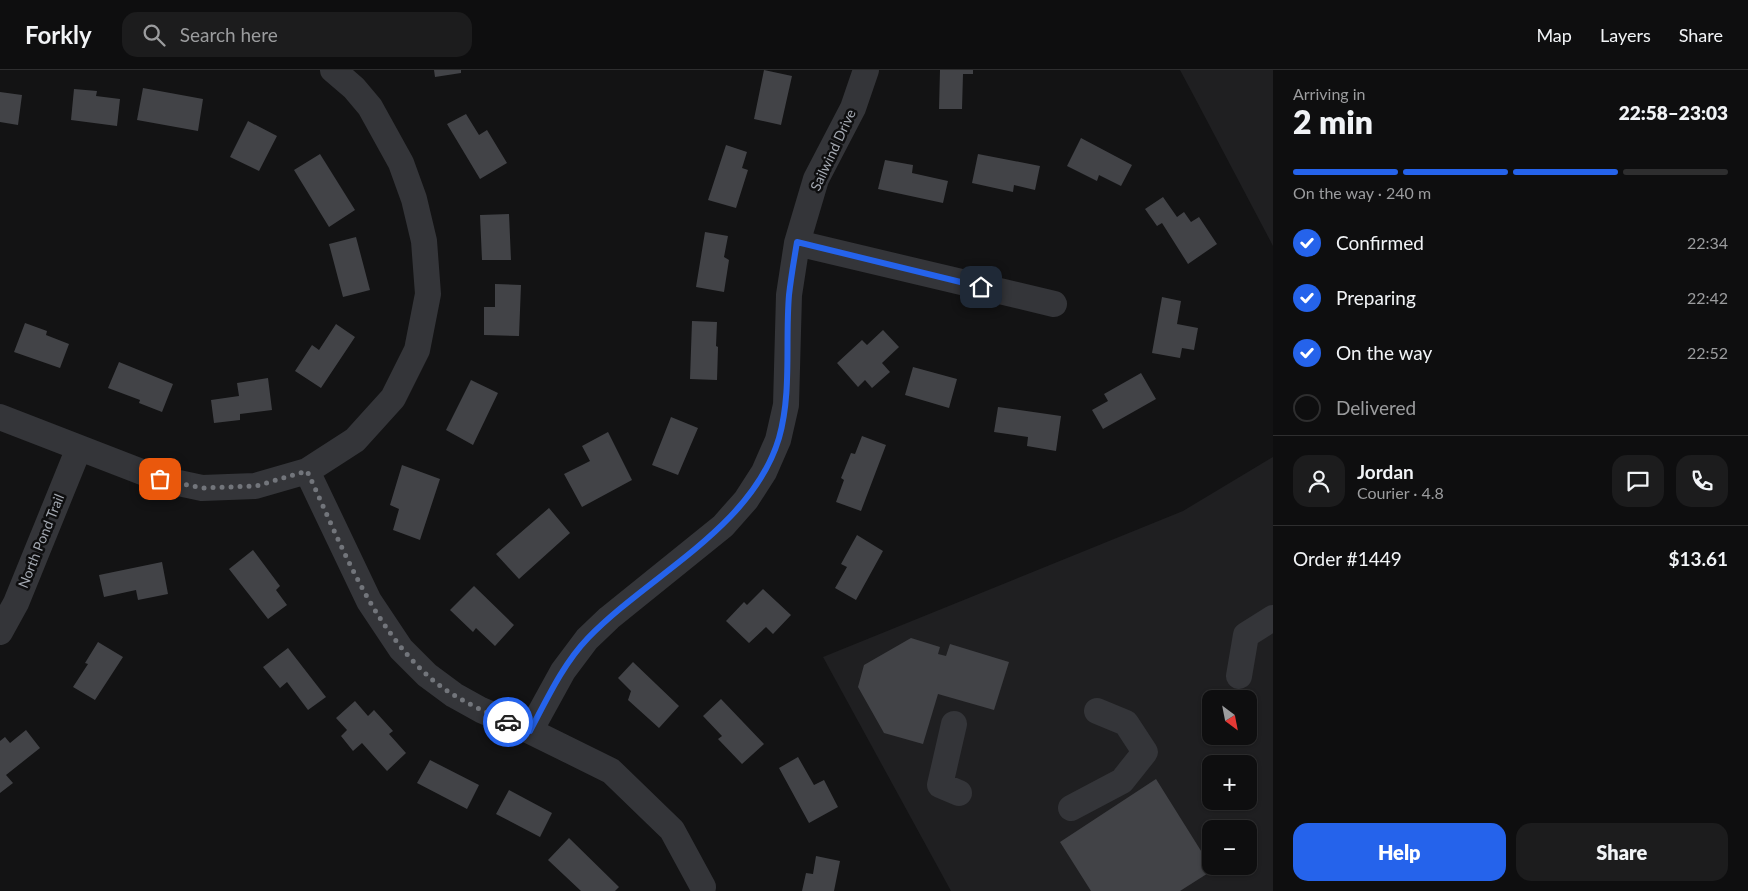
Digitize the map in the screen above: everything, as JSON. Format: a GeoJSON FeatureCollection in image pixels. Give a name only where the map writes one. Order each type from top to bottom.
{"type":"FeatureCollection","features":[{"type":"Feature","properties":{"kind":"street"},"geometry":{"type":"LineString","coordinates":[[0,417],[160,479],[202,488],[256,486],[307,471],[355,440],[393,398],[417,350],[428,294],[424,241],[414,200],[401,163],[370,108],[354,88],[332,70]]}},
{"type":"Feature","properties":{"kind":"street","name":"Sailwind Drive"},"geometry":{"type":"LineString","coordinates":[[530,731],[563,671],[586,639],[609,618],[723,526],[746,500],[764,472],[778,440],[786,406],[789,295],[797,242],[816,179],[853,108],[866,70]]}},
{"type":"Feature","properties":{"kind":"street"},"geometry":{"type":"LineString","coordinates":[[797,242],[1054,304]]}},
{"type":"Feature","properties":{"kind":"street","name":"North Pond Trail"},"geometry":{"type":"LineString","coordinates":[[0,632],[16,603],[78,448]]}},
{"type":"Feature","properties":{"kind":"street"},"geometry":{"type":"LineString","coordinates":[[307,471],[369,601],[401,649],[427,675],[454,695],[481,710],[530,731],[611,771],[672,830],[703,887]]}},
{"type":"Feature","properties":{"kind":"street"},"geometry":{"type":"LineString","coordinates":[[1239,676],[1246,635],[1273,618]]}},
{"type":"Feature","properties":{"kind":"street"},"geometry":{"type":"LineString","coordinates":[[1071,808],[1122,781],[1146,752],[1126,723],[1097,712]]}},
{"type":"Feature","properties":{"kind":"street"},"geometry":{"type":"LineString","coordinates":[[954,724],[940,785],[959,794]]}},
{"type":"Feature","properties":{"kind":"shaded area"},"geometry":{"type":"Polygon","coordinates":[[[1180,70],[1273,70],[1273,246],[1195,98],[1180,70]]]}},
{"type":"Feature","properties":{"kind":"shaded area"},"geometry":{"type":"Polygon","coordinates":[[[1273,457],[1273,891],[951,891],[823,657],[1183,511],[1273,457]]]}},
{"type":"Feature","properties":{"kind":"building"},"geometry":{"type":"Polygon","coordinates":[[[434,70],[461,70],[461,73],[435,77],[434,70]]]}},
{"type":"Feature","properties":{"kind":"building"},"geometry":{"type":"Polygon","coordinates":[[[764,70],[792,76],[781,125],[754,119],[764,70]]]}},
{"type":"Feature","properties":{"kind":"building"},"geometry":{"type":"Polygon","coordinates":[[[940,70],[973,70],[973,74],[963,74],[962,109],[939,109],[940,70]]]}},
{"type":"Feature","properties":{"kind":"building"},"geometry":{"type":"Polygon","coordinates":[[[143,88],[203,99],[198,131],[137,120],[143,88]]]}},
{"type":"Feature","properties":{"kind":"building"},"geometry":{"type":"Polygon","coordinates":[[[74,89],[97,91],[96,96],[120,99],[117,126],[71,120],[74,89]]]}},
{"type":"Feature","properties":{"kind":"building"},"geometry":{"type":"Polygon","coordinates":[[[0,92],[22,95],[18,125],[0,122],[0,92]]]}},
{"type":"Feature","properties":{"kind":"building"},"geometry":{"type":"Polygon","coordinates":[[[466,114],[479,135],[487,130],[507,163],[480,179],[447,124],[466,114]]]}},
{"type":"Feature","properties":{"kind":"building"},"geometry":{"type":"Polygon","coordinates":[[[248,121],[277,136],[259,171],[230,157],[248,121]]]}},
{"type":"Feature","properties":{"kind":"building"},"geometry":{"type":"Polygon","coordinates":[[[1081,138],[1132,165],[1121,186],[1099,175],[1097,181],[1067,166],[1081,138]]]}},
{"type":"Feature","properties":{"kind":"building"},"geometry":{"type":"Polygon","coordinates":[[[726,145],[747,152],[742,168],[748,170],[736,208],[708,200],[726,145]]]}},
{"type":"Feature","properties":{"kind":"building"},"geometry":{"type":"Polygon","coordinates":[[[320,154],[355,210],[329,227],[294,170],[320,154]]]}},
{"type":"Feature","properties":{"kind":"building"},"geometry":{"type":"Polygon","coordinates":[[[978,154],[1040,166],[1035,190],[1014,185],[1013,192],[972,183],[978,154]]]}},
{"type":"Feature","properties":{"kind":"building"},"geometry":{"type":"Polygon","coordinates":[[[885,160],[913,165],[912,173],[948,181],[943,203],[878,189],[885,160]]]}},
{"type":"Feature","properties":{"kind":"building"},"geometry":{"type":"Polygon","coordinates":[[[1163,197],[1177,217],[1184,212],[1191,222],[1199,217],[1217,244],[1188,264],[1162,223],[1157,226],[1145,209],[1163,197]]]}},
{"type":"Feature","properties":{"kind":"building"},"geometry":{"type":"Polygon","coordinates":[[[509,214],[511,260],[482,260],[480,215],[509,214]]]}},
{"type":"Feature","properties":{"kind":"building"},"geometry":{"type":"Polygon","coordinates":[[[705,232],[728,236],[724,257],[729,260],[724,292],[696,287],[705,232]]]}},
{"type":"Feature","properties":{"kind":"building"},"geometry":{"type":"Polygon","coordinates":[[[356,237],[370,290],[343,297],[329,244],[356,237]]]}},
{"type":"Feature","properties":{"kind":"building"},"geometry":{"type":"Polygon","coordinates":[[[495,284],[521,285],[519,336],[484,335],[484,307],[495,307],[495,284]]]}},
{"type":"Feature","properties":{"kind":"building"},"geometry":{"type":"Polygon","coordinates":[[[1162,297],[1181,301],[1177,324],[1198,328],[1194,350],[1182,348],[1180,358],[1152,353],[1162,297]]]}},
{"type":"Feature","properties":{"kind":"building"},"geometry":{"type":"Polygon","coordinates":[[[692,321],[717,322],[717,380],[690,379],[692,321]]]}},
{"type":"Feature","properties":{"kind":"building"},"geometry":{"type":"Polygon","coordinates":[[[25,323],[47,331],[46,335],[69,344],[60,368],[14,352],[25,323]]]}},
{"type":"Feature","properties":{"kind":"building"},"geometry":{"type":"Polygon","coordinates":[[[336,324],[355,337],[321,388],[295,371],[312,345],[319,350],[336,324]]]}},
{"type":"Feature","properties":{"kind":"building"},"geometry":{"type":"Polygon","coordinates":[[[883,330],[899,347],[882,363],[890,372],[872,388],[865,380],[858,387],[837,363],[862,340],[867,345],[883,330]]]}},
{"type":"Feature","properties":{"kind":"building"},"geometry":{"type":"Polygon","coordinates":[[[119,362],[173,384],[162,412],[139,403],[140,400],[108,388],[119,362]]]}},
{"type":"Feature","properties":{"kind":"building"},"geometry":{"type":"Polygon","coordinates":[[[913,367],[957,379],[949,408],[905,395],[913,367]]]}},
{"type":"Feature","properties":{"kind":"building"},"geometry":{"type":"Polygon","coordinates":[[[1141,373],[1156,399],[1103,429],[1092,410],[1108,401],[1104,394],[1141,373]]]}},
{"type":"Feature","properties":{"kind":"building"},"geometry":{"type":"Polygon","coordinates":[[[268,378],[272,410],[240,414],[240,420],[214,423],[211,400],[239,396],[237,383],[268,378]]]}},
{"type":"Feature","properties":{"kind":"building"},"geometry":{"type":"Polygon","coordinates":[[[471,380],[498,393],[473,445],[446,430],[471,380]]]}},
{"type":"Feature","properties":{"kind":"building"},"geometry":{"type":"Polygon","coordinates":[[[998,407],[1061,416],[1056,451],[1027,446],[1028,437],[994,432],[998,407]]]}},
{"type":"Feature","properties":{"kind":"building"},"geometry":{"type":"Polygon","coordinates":[[[671,417],[698,428],[678,475],[652,465],[671,417]]]}},
{"type":"Feature","properties":{"kind":"building"},"geometry":{"type":"Polygon","coordinates":[[[608,432],[632,480],[582,507],[564,474],[590,461],[582,446],[608,432]]]}},
{"type":"Feature","properties":{"kind":"building"},"geometry":{"type":"Polygon","coordinates":[[[862,436],[886,445],[861,511],[836,502],[844,480],[841,478],[851,453],[855,454],[862,436]]]}},
{"type":"Feature","properties":{"kind":"building"},"geometry":{"type":"Polygon","coordinates":[[[402,465],[440,479],[420,540],[393,530],[399,509],[390,505],[402,465]]]}},
{"type":"Feature","properties":{"kind":"building"},"geometry":{"type":"Polygon","coordinates":[[[549,508],[570,533],[519,579],[496,554],[549,508]]]}},
{"type":"Feature","properties":{"kind":"building"},"geometry":{"type":"Polygon","coordinates":[[[857,535],[883,551],[856,600],[835,588],[847,567],[841,564],[857,535]]]}},
{"type":"Feature","properties":{"kind":"building"},"geometry":{"type":"Polygon","coordinates":[[[253,550],[280,586],[276,590],[287,605],[268,619],[229,569],[253,550]]]}},
{"type":"Feature","properties":{"kind":"building"},"geometry":{"type":"Polygon","coordinates":[[[162,562],[168,594],[138,600],[136,590],[104,597],[99,575],[162,562]]]}},
{"type":"Feature","properties":{"kind":"building"},"geometry":{"type":"Polygon","coordinates":[[[474,586],[514,625],[495,646],[476,628],[473,632],[450,610],[474,586]]]}},
{"type":"Feature","properties":{"kind":"building"},"geometry":{"type":"Polygon","coordinates":[[[763,589],[791,615],[773,634],[766,627],[749,643],[726,621],[744,602],[747,605],[763,589]]]}},
{"type":"Feature","properties":{"kind":"building"},"geometry":{"type":"Polygon","coordinates":[[[911,638],[940,647],[938,654],[946,656],[950,644],[1009,662],[994,710],[938,694],[923,744],[884,733],[858,687],[864,665],[911,638]]]}},
{"type":"Feature","properties":{"kind":"building"},"geometry":{"type":"Polygon","coordinates":[[[98,642],[123,657],[95,700],[73,687],[88,664],[85,663],[98,642]]]}},
{"type":"Feature","properties":{"kind":"building"},"geometry":{"type":"Polygon","coordinates":[[[288,648],[326,697],[308,710],[287,682],[280,688],[263,667],[288,648]]]}},
{"type":"Feature","properties":{"kind":"building"},"geometry":{"type":"Polygon","coordinates":[[[633,662],[679,706],[659,728],[628,700],[631,691],[618,678],[633,662]]]}},
{"type":"Feature","properties":{"kind":"building"},"geometry":{"type":"Polygon","coordinates":[[[721,699],[764,744],[742,764],[718,739],[722,736],[703,716],[721,699]]]}},
{"type":"Feature","properties":{"kind":"building"},"geometry":{"type":"Polygon","coordinates":[[[355,701],[368,716],[374,710],[393,731],[389,734],[406,753],[387,771],[362,743],[353,751],[341,736],[347,730],[336,718],[355,701]]]}},
{"type":"Feature","properties":{"kind":"building"},"geometry":{"type":"Polygon","coordinates":[[[26,730],[40,748],[6,775],[13,783],[0,793],[0,741],[5,737],[10,743],[26,730]]]}},
{"type":"Feature","properties":{"kind":"building"},"geometry":{"type":"Polygon","coordinates":[[[798,757],[814,785],[824,780],[838,807],[809,823],[779,768],[798,757]]]}},
{"type":"Feature","properties":{"kind":"building"},"geometry":{"type":"Polygon","coordinates":[[[430,760],[479,785],[467,809],[417,783],[430,760]]]}},
{"type":"Feature","properties":{"kind":"building"},"geometry":{"type":"Polygon","coordinates":[[[1156,779],[1202,852],[1202,875],[1205,875],[1180,891],[1091,891],[1060,842],[1156,779]]]}},
{"type":"Feature","properties":{"kind":"building"},"geometry":{"type":"Polygon","coordinates":[[[509,790],[552,813],[540,837],[496,814],[509,790]]]}},
{"type":"Feature","properties":{"kind":"building"},"geometry":{"type":"Polygon","coordinates":[[[569,838],[619,887],[615,891],[581,891],[548,860],[569,838]]]}},
{"type":"Feature","properties":{"kind":"building"},"geometry":{"type":"Polygon","coordinates":[[[816,856],[840,861],[834,891],[802,891],[806,873],[813,874],[816,856]]]}},
{"type":"Feature","properties":{"kind":"way so far"},"geometry":{"type":"LineString","coordinates":[[160,479],[202,488],[256,486],[307,471],[369,601],[401,649],[427,675],[454,695],[508,722]]}},
{"type":"Feature","properties":{"kind":"route"},"geometry":{"type":"LineString","coordinates":[[508,722],[530,731],[563,671],[586,639],[609,618],[723,526],[746,500],[764,472],[778,440],[786,406],[789,295],[797,242],[981,287]]}}]}
